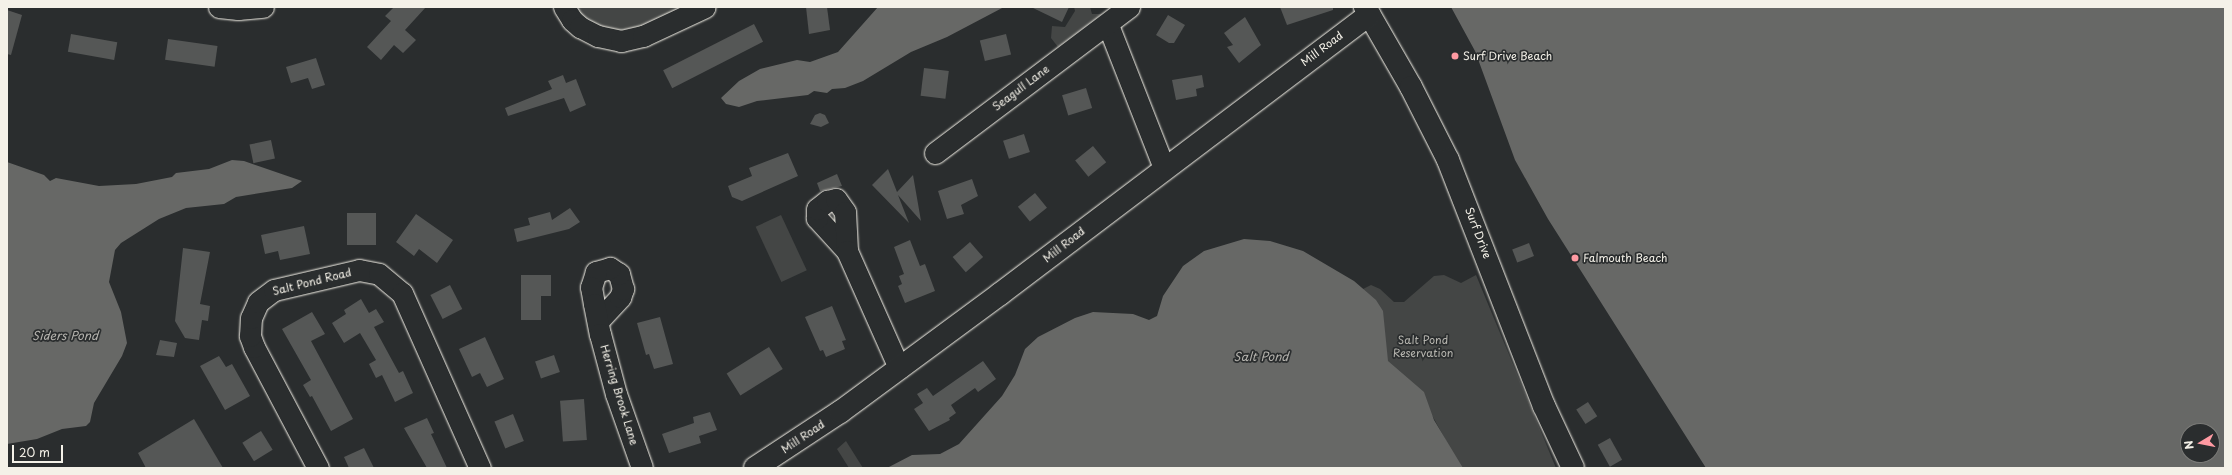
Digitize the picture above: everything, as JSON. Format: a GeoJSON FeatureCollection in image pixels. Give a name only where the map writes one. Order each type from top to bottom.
{"type":"FeatureCollection","features":[{"type":"Feature","properties":{"kind":"street"},"geometry":{"type":"LineString","coordinates":[[219,7],[263,7]]}},
{"type":"Feature","properties":{"kind":"street"},"geometry":{"type":"LineString","coordinates":[[564,7],[580,27],[598,36],[621,40],[643,36],[706,7]]}},
{"type":"Feature","properties":{"kind":"street","name":"Seagull Lane"},"geometry":{"type":"LineString","coordinates":[[935,154],[1108,25],[1129,7]]}},
{"type":"Feature","properties":{"kind":"street","name":"Mill Road"},"geometry":{"type":"LineString","coordinates":[[755,468],[819,427],[899,368],[1164,168],[1367,11]]}},
{"type":"Feature","properties":{"kind":"street","name":"Surf Drive"},"geometry":{"type":"LineString","coordinates":[[1367,11],[1411,86],[1448,160],[1544,406],[1573,468]]}},
{"type":"Feature","properties":{"kind":"street"},"geometry":{"type":"LineString","coordinates":[[1108,25],[1164,168]]}},
{"type":"Feature","properties":{"kind":"street"},"geometry":{"type":"LineString","coordinates":[[848,251],[899,368]]}},
{"type":"Feature","properties":{"kind":"street","name":"Salt Pond Road"},"geometry":{"type":"LineString","coordinates":[[318,468],[254,347],[250,336],[251,318],[258,302],[274,290],[359,270],[379,274],[402,293],[480,468]]}},
{"type":"Feature","properties":{"kind":"street","name":"Herring Brook Lane"},"geometry":{"type":"LineString","coordinates":[[598,321],[616,394],[642,468]]}},
{"type":"Feature","properties":{"kind":"green space"},"geometry":{"type":"Polygon","coordinates":[[[571,7],[691,7],[639,32],[597,30],[571,7]]]}},
{"type":"Feature","properties":{"kind":"green space"},"geometry":{"type":"Polygon","coordinates":[[[1074,7],[1090,7],[1092,14],[1102,14],[1058,47],[1051,38],[1052,26],[1065,27],[1075,11],[1074,7]]]}},
{"type":"Feature","properties":{"kind":"green space"},"geometry":{"type":"Polygon","coordinates":[[[781,215],[807,270],[781,282],[756,227],[781,215]]]}},
{"type":"Feature","properties":{"kind":"green space","name":"Salt Pond Reservation"},"geometry":{"type":"Polygon","coordinates":[[[1444,275],[1461,283],[1476,275],[1556,468],[1461,468],[1433,417],[1381,361],[1363,289],[1371,285],[1380,289],[1394,302],[1404,302],[1434,276],[1444,275]]]}},
{"type":"Feature","properties":{"kind":"green space"},"geometry":{"type":"Polygon","coordinates":[[[846,441],[863,468],[849,468],[837,449],[846,441]]]}},
{"type":"Feature","properties":{"kind":"water"},"geometry":{"type":"Polygon","coordinates":[[[878,7],[1004,7],[947,37],[911,52],[863,81],[845,88],[832,89],[827,93],[814,91],[808,95],[757,101],[739,107],[726,104],[721,98],[739,81],[760,69],[797,60],[810,62],[838,52],[878,7]]]}},
{"type":"Feature","properties":{"kind":"water"},"geometry":{"type":"Polygon","coordinates":[[[1451,7],[2225,7],[2225,468],[1706,468],[1548,219],[1515,160],[1475,51],[1451,7]]]}},
{"type":"Feature","properties":{"kind":"water","name":"Siders Pond"},"geometry":{"type":"Polygon","coordinates":[[[232,160],[244,161],[302,181],[292,188],[236,197],[224,204],[186,208],[159,219],[121,243],[115,250],[109,282],[121,312],[127,343],[122,356],[94,403],[90,422],[86,426],[62,429],[37,439],[7,444],[7,162],[44,175],[50,181],[56,178],[99,186],[136,184],[172,177],[176,173],[209,169],[232,160]]]}},
{"type":"Feature","properties":{"kind":"water","name":"Salt Pond"},"geometry":{"type":"Polygon","coordinates":[[[1244,239],[1270,241],[1303,251],[1354,281],[1376,300],[1383,311],[1388,361],[1424,392],[1434,420],[1463,468],[887,468],[912,455],[940,454],[959,444],[1002,396],[1015,375],[1025,349],[1038,337],[1075,318],[1093,312],[1133,314],[1149,320],[1157,316],[1163,296],[1183,266],[1204,251],[1244,239]]]}},
{"type":"Feature","properties":{"kind":"building"},"geometry":{"type":"Polygon","coordinates":[[[394,7],[426,7],[405,30],[416,40],[403,53],[394,45],[381,60],[367,47],[391,21],[385,16],[394,7]]]}},
{"type":"Feature","properties":{"kind":"building"},"geometry":{"type":"Polygon","coordinates":[[[806,7],[827,7],[830,30],[809,34],[806,7]]]}},
{"type":"Feature","properties":{"kind":"building"},"geometry":{"type":"Polygon","coordinates":[[[1031,7],[1069,7],[1062,22],[1031,7]]]}},
{"type":"Feature","properties":{"kind":"building"},"geometry":{"type":"Polygon","coordinates":[[[1280,7],[1333,7],[1333,10],[1287,25],[1280,7]]]}},
{"type":"Feature","properties":{"kind":"building"},"geometry":{"type":"Polygon","coordinates":[[[7,10],[22,15],[11,55],[7,54],[7,10]]]}},
{"type":"Feature","properties":{"kind":"building"},"geometry":{"type":"Polygon","coordinates":[[[1168,15],[1185,25],[1174,43],[1169,43],[1156,35],[1168,15]]]}},
{"type":"Feature","properties":{"kind":"building"},"geometry":{"type":"Polygon","coordinates":[[[1245,17],[1261,45],[1239,63],[1227,47],[1233,45],[1224,33],[1245,17]]]}},
{"type":"Feature","properties":{"kind":"building"},"geometry":{"type":"Polygon","coordinates":[[[754,24],[763,42],[672,88],[663,70],[754,24]]]}},
{"type":"Feature","properties":{"kind":"building"},"geometry":{"type":"Polygon","coordinates":[[[71,34],[117,42],[114,60],[68,52],[71,34]]]}},
{"type":"Feature","properties":{"kind":"building"},"geometry":{"type":"Polygon","coordinates":[[[1006,34],[1011,54],[985,61],[980,41],[1006,34]]]}},
{"type":"Feature","properties":{"kind":"building"},"geometry":{"type":"Polygon","coordinates":[[[168,39],[218,46],[215,67],[165,60],[168,39]]]}},
{"type":"Feature","properties":{"kind":"building"},"geometry":{"type":"Polygon","coordinates":[[[316,58],[325,85],[312,89],[308,78],[291,83],[286,67],[316,58]]]}},
{"type":"Feature","properties":{"kind":"building"},"geometry":{"type":"Polygon","coordinates":[[[924,68],[949,71],[945,99],[921,96],[924,68]]]}},
{"type":"Feature","properties":{"kind":"building"},"geometry":{"type":"Polygon","coordinates":[[[563,75],[566,83],[576,79],[586,105],[570,112],[564,98],[508,116],[505,108],[552,89],[548,81],[563,75]]]}},
{"type":"Feature","properties":{"kind":"building"},"geometry":{"type":"Polygon","coordinates":[[[1202,75],[1204,87],[1196,89],[1197,96],[1176,100],[1172,80],[1202,75]]]}},
{"type":"Feature","properties":{"kind":"building"},"geometry":{"type":"Polygon","coordinates":[[[1086,88],[1092,108],[1068,115],[1062,95],[1086,88]]]}},
{"type":"Feature","properties":{"kind":"building"},"geometry":{"type":"Polygon","coordinates":[[[820,113],[825,115],[829,123],[821,127],[810,124],[815,115],[820,113]]]}},
{"type":"Feature","properties":{"kind":"building"},"geometry":{"type":"Polygon","coordinates":[[[1024,134],[1030,152],[1009,159],[1003,141],[1024,134]]]}},
{"type":"Feature","properties":{"kind":"building"},"geometry":{"type":"Polygon","coordinates":[[[271,140],[275,159],[253,163],[249,145],[271,140]]]}},
{"type":"Feature","properties":{"kind":"building"},"geometry":{"type":"Polygon","coordinates":[[[1093,146],[1106,162],[1088,177],[1075,160],[1093,146]]]}},
{"type":"Feature","properties":{"kind":"building"},"geometry":{"type":"Polygon","coordinates":[[[788,153],[798,176],[742,201],[732,197],[728,186],[752,176],[749,168],[788,153]]]}},
{"type":"Feature","properties":{"kind":"building"},"geometry":{"type":"Polygon","coordinates":[[[888,169],[897,192],[913,175],[921,221],[898,195],[909,223],[872,185],[888,169]]]}},
{"type":"Feature","properties":{"kind":"building"},"geometry":{"type":"Polygon","coordinates":[[[837,174],[842,186],[820,191],[817,183],[837,174]]]}},
{"type":"Feature","properties":{"kind":"building"},"geometry":{"type":"Polygon","coordinates":[[[972,179],[978,196],[961,205],[964,214],[947,219],[938,191],[972,179]]]}},
{"type":"Feature","properties":{"kind":"building"},"geometry":{"type":"Polygon","coordinates":[[[1035,193],[1047,208],[1030,222],[1018,207],[1035,193]]]}},
{"type":"Feature","properties":{"kind":"building"},"geometry":{"type":"Polygon","coordinates":[[[570,208],[580,222],[569,229],[517,242],[514,229],[530,225],[528,218],[550,212],[552,220],[570,208]]]}},
{"type":"Feature","properties":{"kind":"building"},"geometry":{"type":"Polygon","coordinates":[[[347,213],[376,213],[376,245],[347,245],[347,213]]]}},
{"type":"Feature","properties":{"kind":"building"},"geometry":{"type":"Polygon","coordinates":[[[416,214],[453,240],[437,263],[419,249],[414,256],[396,242],[416,214]]]}},
{"type":"Feature","properties":{"kind":"building"},"geometry":{"type":"Polygon","coordinates":[[[304,226],[310,254],[280,260],[278,251],[265,254],[261,235],[304,226]]]}},
{"type":"Feature","properties":{"kind":"building"},"geometry":{"type":"Polygon","coordinates":[[[910,240],[920,266],[925,264],[935,291],[905,303],[898,286],[902,284],[899,276],[904,274],[894,247],[910,240]]]}},
{"type":"Feature","properties":{"kind":"building"},"geometry":{"type":"Polygon","coordinates":[[[970,242],[983,257],[966,272],[953,257],[970,242]]]}},
{"type":"Feature","properties":{"kind":"building"},"geometry":{"type":"Polygon","coordinates":[[[1529,243],[1534,256],[1517,263],[1512,249],[1529,243]]]}},
{"type":"Feature","properties":{"kind":"building"},"geometry":{"type":"Polygon","coordinates":[[[183,248],[210,252],[200,304],[210,306],[208,321],[202,320],[199,340],[185,338],[175,321],[183,248]]]}},
{"type":"Feature","properties":{"kind":"building"},"geometry":{"type":"Polygon","coordinates":[[[521,275],[551,275],[551,296],[541,296],[541,320],[521,320],[521,275]]]}},
{"type":"Feature","properties":{"kind":"building"},"geometry":{"type":"Polygon","coordinates":[[[450,285],[462,309],[443,319],[430,295],[450,285]]]}},
{"type":"Feature","properties":{"kind":"building"},"geometry":{"type":"Polygon","coordinates":[[[361,299],[369,313],[376,309],[384,322],[374,327],[399,373],[403,371],[413,393],[395,402],[382,375],[376,378],[369,364],[376,360],[360,333],[344,343],[332,323],[346,314],[344,310],[361,299]]]}},
{"type":"Feature","properties":{"kind":"building"},"geometry":{"type":"Polygon","coordinates":[[[832,306],[846,340],[842,341],[845,349],[826,357],[823,350],[820,351],[805,317],[832,306]]]}},
{"type":"Feature","properties":{"kind":"building"},"geometry":{"type":"Polygon","coordinates":[[[312,312],[325,334],[311,341],[353,419],[331,431],[312,396],[310,397],[303,385],[311,380],[282,329],[312,312]]]}},
{"type":"Feature","properties":{"kind":"building"},"geometry":{"type":"Polygon","coordinates":[[[660,317],[673,364],[654,369],[649,354],[646,355],[637,323],[660,317]]]}},
{"type":"Feature","properties":{"kind":"building"},"geometry":{"type":"Polygon","coordinates":[[[485,337],[504,379],[487,387],[480,373],[472,377],[459,349],[485,337]]]}},
{"type":"Feature","properties":{"kind":"building"},"geometry":{"type":"Polygon","coordinates":[[[160,340],[177,343],[174,357],[156,355],[160,340]]]}},
{"type":"Feature","properties":{"kind":"building"},"geometry":{"type":"Polygon","coordinates":[[[769,347],[783,369],[740,396],[727,373],[769,347]]]}},
{"type":"Feature","properties":{"kind":"building"},"geometry":{"type":"Polygon","coordinates":[[[554,355],[560,372],[541,379],[535,362],[554,355]]]}},
{"type":"Feature","properties":{"kind":"building"},"geometry":{"type":"Polygon","coordinates":[[[219,356],[226,367],[232,364],[250,396],[225,410],[200,366],[219,356]]]}},
{"type":"Feature","properties":{"kind":"building"},"geometry":{"type":"Polygon","coordinates":[[[983,361],[996,379],[978,392],[975,388],[951,405],[956,413],[949,418],[950,420],[929,431],[914,409],[923,403],[917,394],[927,388],[933,396],[983,361]]]}},
{"type":"Feature","properties":{"kind":"building"},"geometry":{"type":"Polygon","coordinates":[[[584,399],[587,440],[563,442],[560,401],[584,399]]]}},
{"type":"Feature","properties":{"kind":"building"},"geometry":{"type":"Polygon","coordinates":[[[1588,402],[1597,416],[1586,424],[1576,410],[1588,402]]]}},
{"type":"Feature","properties":{"kind":"building"},"geometry":{"type":"Polygon","coordinates":[[[710,412],[717,430],[699,436],[701,443],[669,453],[662,434],[694,423],[693,417],[710,412]]]}},
{"type":"Feature","properties":{"kind":"building"},"geometry":{"type":"Polygon","coordinates":[[[513,414],[524,441],[505,448],[494,421],[513,414]]]}},
{"type":"Feature","properties":{"kind":"building"},"geometry":{"type":"Polygon","coordinates":[[[427,418],[434,433],[431,434],[447,468],[427,468],[404,428],[427,418]]]}},
{"type":"Feature","properties":{"kind":"building"},"geometry":{"type":"Polygon","coordinates":[[[194,419],[223,468],[146,468],[138,453],[194,419]]]}},
{"type":"Feature","properties":{"kind":"building"},"geometry":{"type":"Polygon","coordinates":[[[261,431],[273,450],[254,461],[242,443],[261,431]]]}},
{"type":"Feature","properties":{"kind":"building"},"geometry":{"type":"Polygon","coordinates":[[[1610,438],[1622,460],[1610,467],[1598,445],[1610,438]]]}},
{"type":"Feature","properties":{"kind":"building"},"geometry":{"type":"Polygon","coordinates":[[[364,448],[374,468],[349,468],[344,457],[364,448]]]}},
{"type":"Feature","properties":{"kind":"place","name":"Surf Drive Beach"},"geometry":{"type":"Point","coordinates":[1455,56]}},
{"type":"Feature","properties":{"kind":"place","name":"Falmouth Beach"},"geometry":{"type":"Point","coordinates":[1575,258]}}]}
